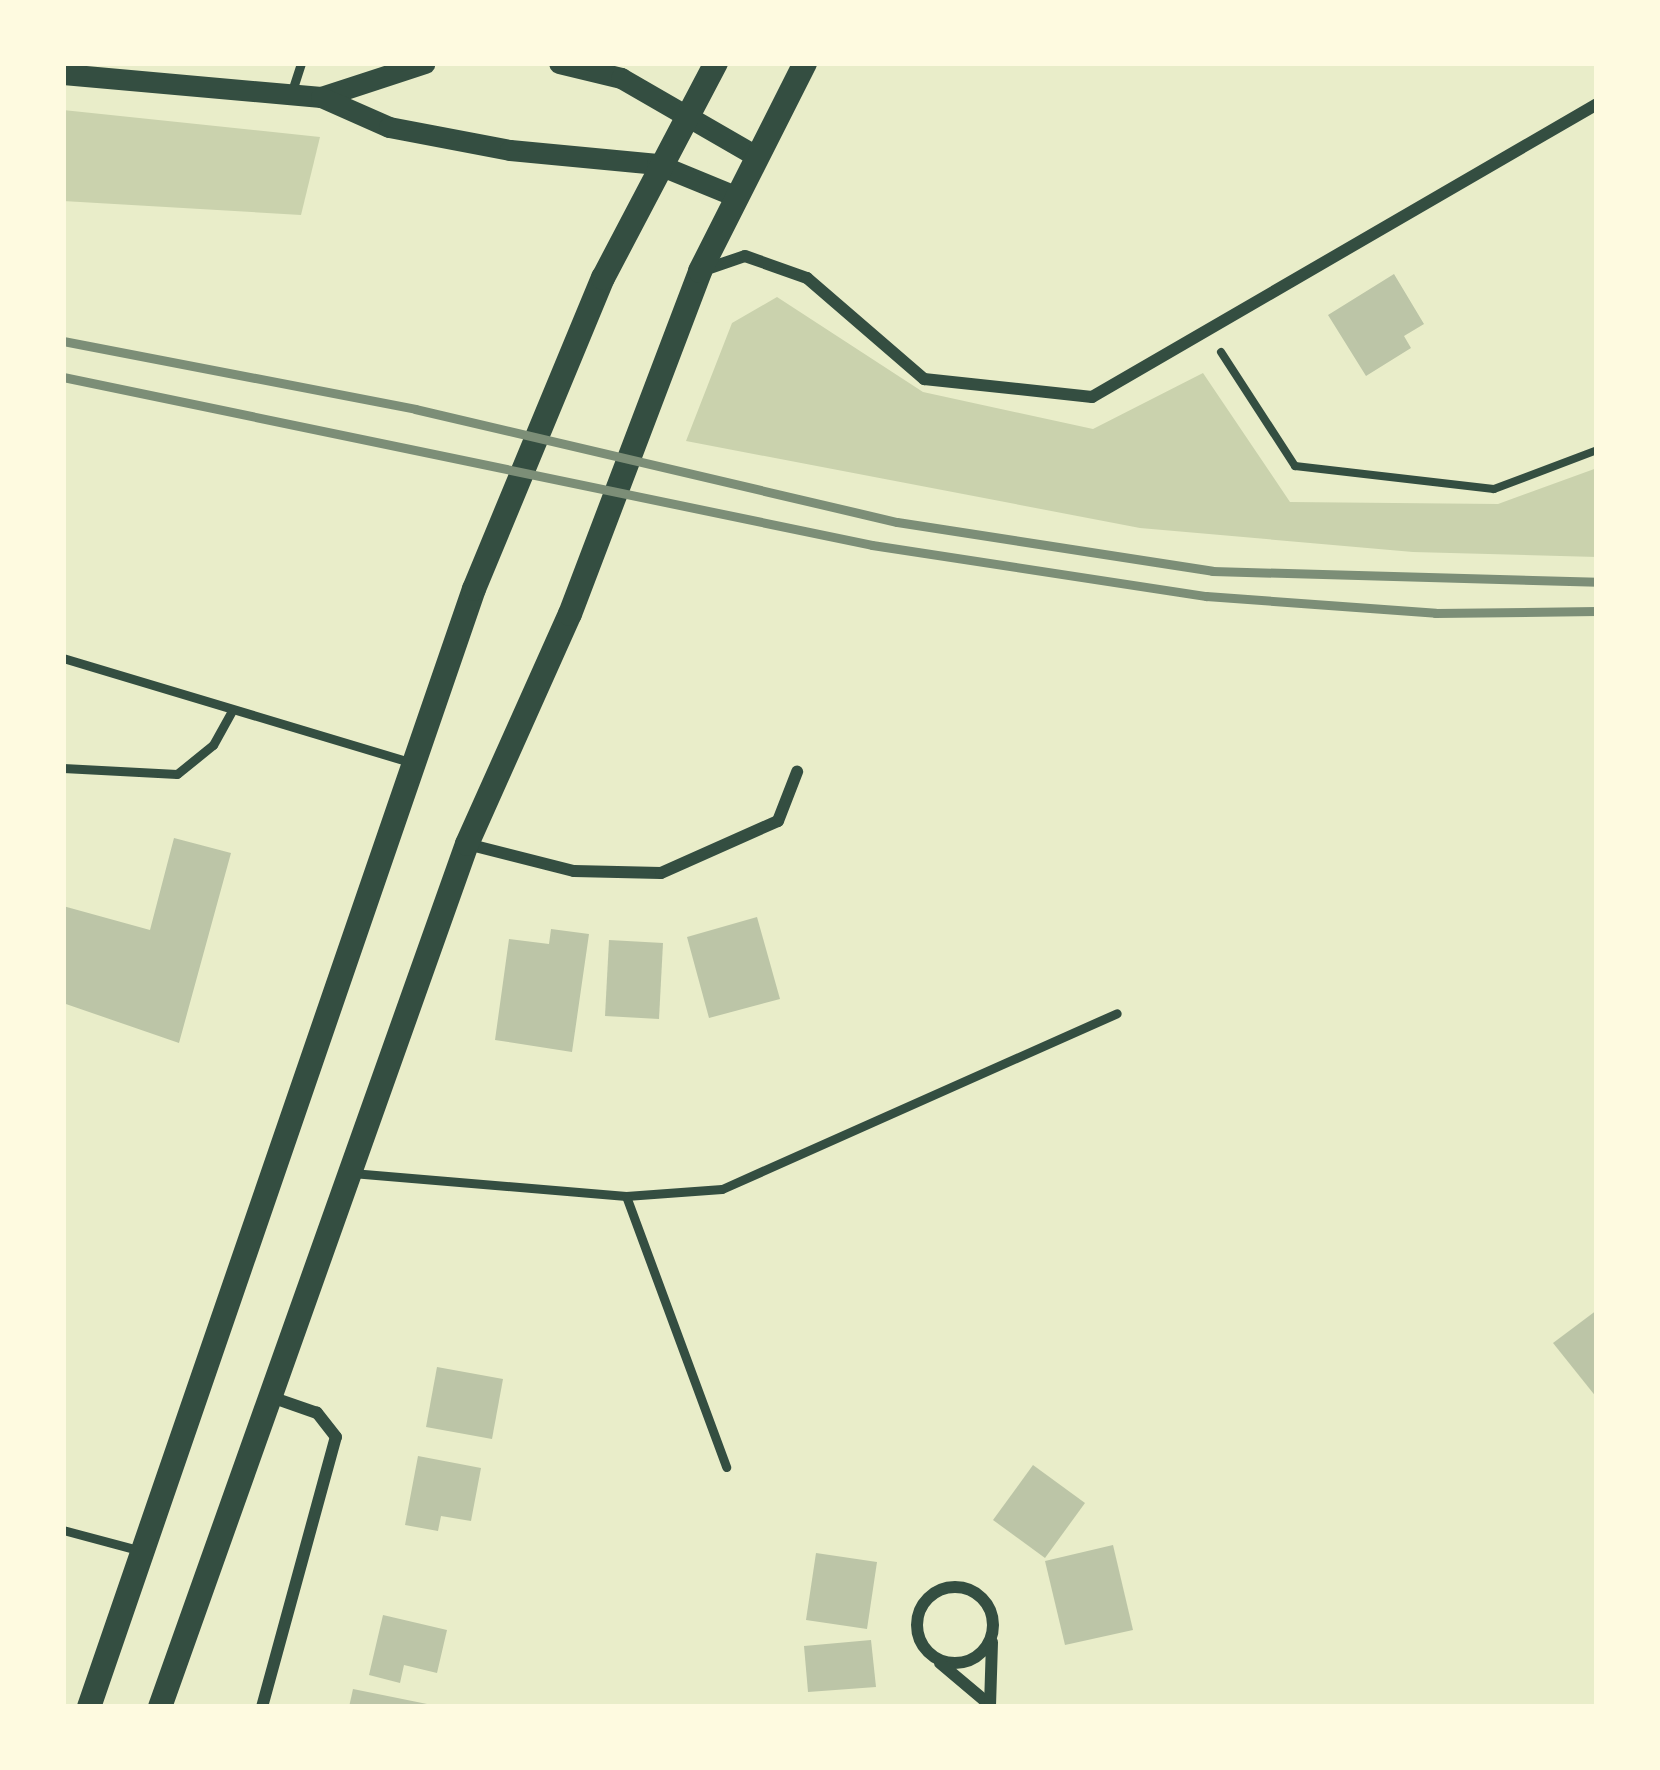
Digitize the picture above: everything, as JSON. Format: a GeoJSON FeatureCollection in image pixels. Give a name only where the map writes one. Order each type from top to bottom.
{"type":"FeatureCollection","features":[{"type":"Feature","properties":{"kind":"main road"},"geometry":{"type":"LineString","coordinates":[[89,1707],[409,762],[474,589],[596,296],[657,164],[716,63]]}},
{"type":"Feature","properties":{"kind":"main road"},"geometry":{"type":"LineString","coordinates":[[160,1707],[467,844],[570,614],[700,272],[805,63]]}},
{"type":"Feature","properties":{"kind":"street"},"geometry":{"type":"LineString","coordinates":[[63,74],[321,97],[425,63]]}},
{"type":"Feature","properties":{"kind":"street"},"geometry":{"type":"LineString","coordinates":[[559,63],[621,78],[756,156]]}},
{"type":"Feature","properties":{"kind":"street"},"geometry":{"type":"LineString","coordinates":[[321,97],[389,127],[510,150],[657,164],[735,196]]}},
{"type":"Feature","properties":{"kind":"street"},"geometry":{"type":"LineString","coordinates":[[700,272],[745,256],[807,278],[924,379],[1092,397],[1597,104]]}},
{"type":"Feature","properties":{"kind":"street"},"geometry":{"type":"LineString","coordinates":[[467,844],[574,871],[661,873],[778,821],[797,772]]}},
{"type":"Feature","properties":{"kind":"street"},"geometry":{"type":"LineString","coordinates":[[262,1707],[336,1437],[317,1413],[270,1396]]}},
{"type":"Feature","properties":{"kind":"street"},"geometry":{"type":"LineString","coordinates":[[943,1589],[983,1599],[992,1636],[990,1706],[934,1657],[917,1620],[943,1589]]}},
{"type":"Feature","properties":{"kind":"street"},"geometry":{"type":"LineString","coordinates":[[934,1657],[972,1660],[992,1636]]}},
{"type":"Feature","properties":{"kind":"lane"},"geometry":{"type":"LineString","coordinates":[[291,97],[301,63]]}},
{"type":"Feature","properties":{"kind":"lane"},"geometry":{"type":"LineString","coordinates":[[63,658],[192,692],[231,713],[409,762]]}},
{"type":"Feature","properties":{"kind":"lane"},"geometry":{"type":"LineString","coordinates":[[63,768],[177,774],[213,745],[231,713]]}},
{"type":"Feature","properties":{"kind":"lane"},"geometry":{"type":"LineString","coordinates":[[352,1173],[626,1196],[722,1190],[1117,1013]]}},
{"type":"Feature","properties":{"kind":"lane"},"geometry":{"type":"LineString","coordinates":[[626,1196],[726,1467]]}},
{"type":"Feature","properties":{"kind":"lane"},"geometry":{"type":"LineString","coordinates":[[63,1530],[143,1552]]}},
{"type":"Feature","properties":{"kind":"path"},"geometry":{"type":"LineString","coordinates":[[1207,331],[1295,466],[1494,489],[1597,450]]}},
{"type":"Feature","properties":{"kind":"green space"},"geometry":{"type":"Polygon","coordinates":[[[63,110],[320,137],[301,215],[63,201],[63,110]]]}},
{"type":"Feature","properties":{"kind":"green space"},"geometry":{"type":"Polygon","coordinates":[[[777,297],[923,392],[1093,429],[1203,373],[1290,502],[1498,504],[1597,468],[1597,557],[1413,552],[1140,528],[686,441],[732,323],[777,297]]]}},
{"type":"Feature","properties":{"kind":"building"},"geometry":{"type":"Polygon","coordinates":[[[1394,274],[1424,324],[1404,336],[1411,348],[1366,376],[1328,315],[1394,274]]]}},
{"type":"Feature","properties":{"kind":"building"},"geometry":{"type":"Polygon","coordinates":[[[174,838],[231,853],[179,1043],[63,1003],[63,906],[150,930],[174,838]]]}},
{"type":"Feature","properties":{"kind":"building"},"geometry":{"type":"Polygon","coordinates":[[[757,917],[780,999],[709,1018],[687,937],[757,917]]]}},
{"type":"Feature","properties":{"kind":"building"},"geometry":{"type":"Polygon","coordinates":[[[551,929],[589,934],[572,1052],[495,1040],[509,939],[549,944],[551,929]]]}},
{"type":"Feature","properties":{"kind":"building"},"geometry":{"type":"Polygon","coordinates":[[[609,940],[663,943],[659,1019],[605,1016],[609,940]]]}},
{"type":"Feature","properties":{"kind":"building"},"geometry":{"type":"Polygon","coordinates":[[[1597,1310],[1597,1398],[1553,1343],[1597,1310]]]}},
{"type":"Feature","properties":{"kind":"building"},"geometry":{"type":"Polygon","coordinates":[[[437,1367],[503,1379],[492,1439],[426,1427],[437,1367]]]}},
{"type":"Feature","properties":{"kind":"building"},"geometry":{"type":"Polygon","coordinates":[[[418,1456],[481,1468],[471,1521],[441,1516],[438,1531],[405,1525],[418,1456]]]}},
{"type":"Feature","properties":{"kind":"building"},"geometry":{"type":"Polygon","coordinates":[[[1033,1465],[1085,1503],[1045,1558],[993,1520],[1033,1465]]]}},
{"type":"Feature","properties":{"kind":"building"},"geometry":{"type":"Polygon","coordinates":[[[1113,1545],[1133,1630],[1065,1645],[1045,1561],[1113,1545]]]}},
{"type":"Feature","properties":{"kind":"building"},"geometry":{"type":"Polygon","coordinates":[[[816,1553],[877,1562],[867,1629],[806,1620],[816,1553]]]}},
{"type":"Feature","properties":{"kind":"building"},"geometry":{"type":"Polygon","coordinates":[[[383,1615],[447,1630],[437,1673],[404,1665],[400,1683],[369,1675],[383,1615]]]}},
{"type":"Feature","properties":{"kind":"building"},"geometry":{"type":"Polygon","coordinates":[[[871,1640],[876,1687],[808,1692],[804,1646],[871,1640]]]}},
{"type":"Feature","properties":{"kind":"building"},"geometry":{"type":"Polygon","coordinates":[[[353,1689],[432,1705],[432,1707],[349,1707],[353,1689]]]}},
{"type":"Feature","properties":{"kind":"railway"},"geometry":{"type":"LineString","coordinates":[[63,341],[415,409],[897,522],[1212,571],[1597,582]]}},
{"type":"Feature","properties":{"kind":"railway"},"geometry":{"type":"LineString","coordinates":[[63,377],[872,545],[1206,596],[1435,613],[1597,611]]}}]}
